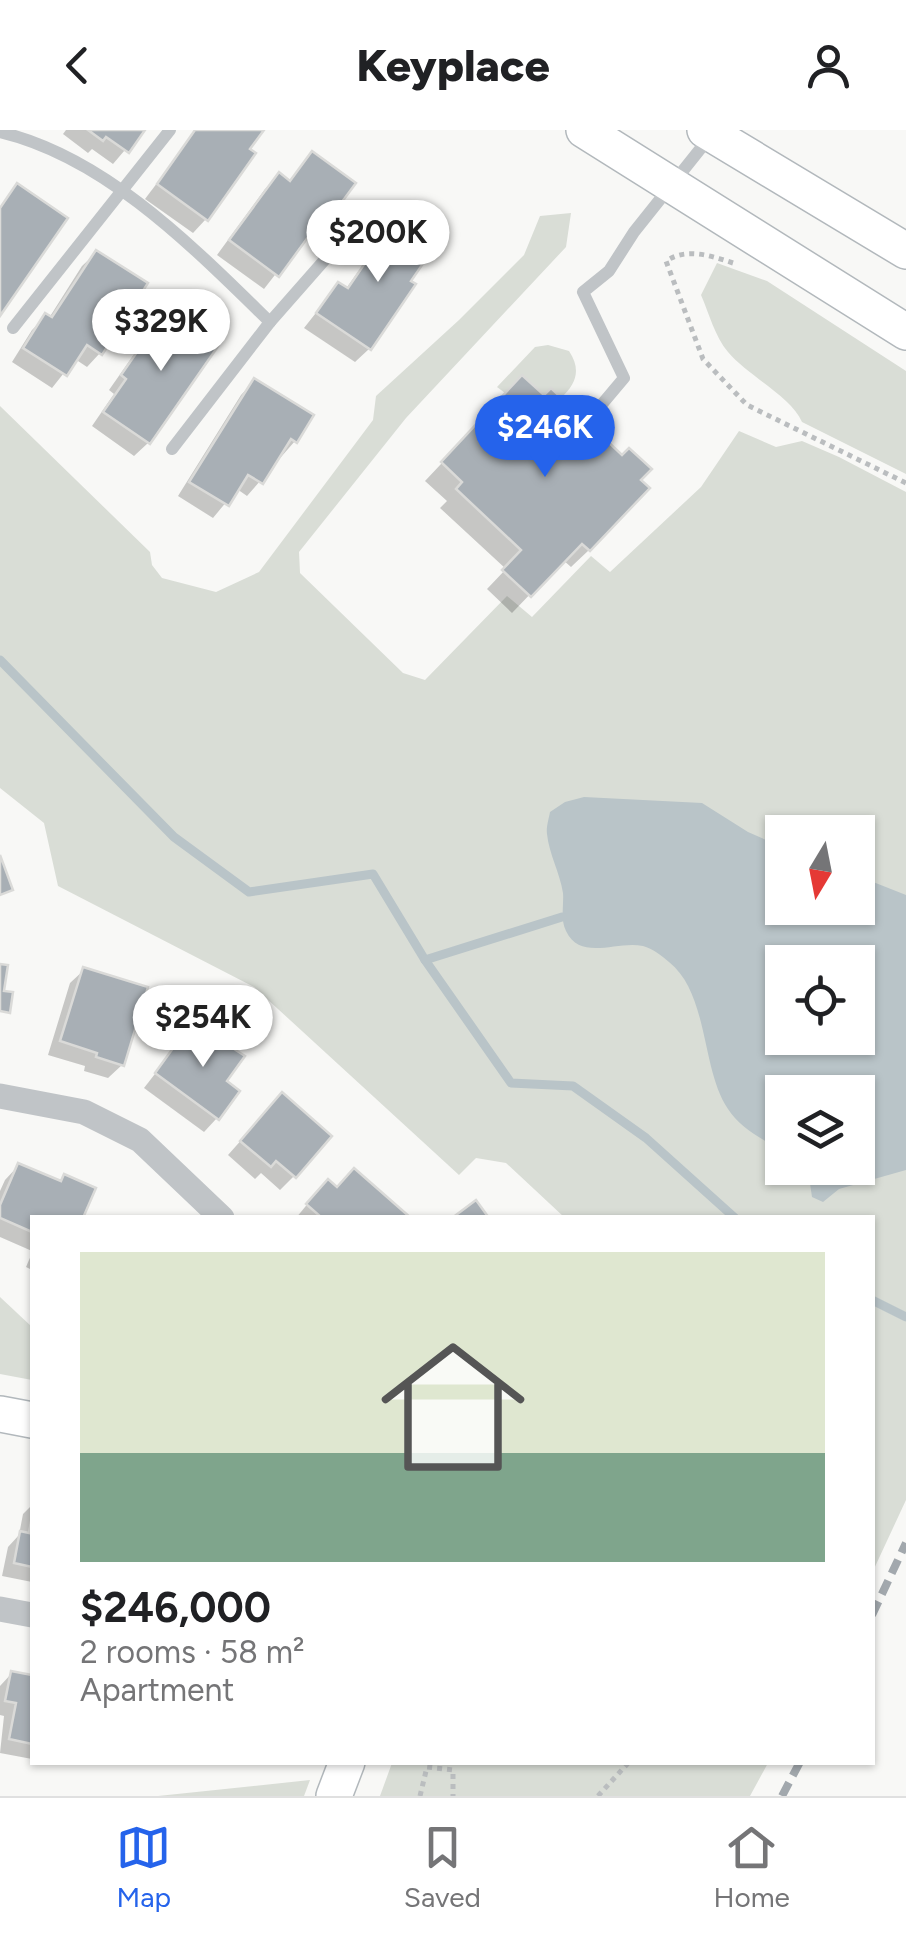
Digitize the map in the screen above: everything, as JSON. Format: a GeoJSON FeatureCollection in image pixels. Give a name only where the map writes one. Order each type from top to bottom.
{"type":"FeatureCollection","features":[{"type":"Feature","properties":{"kind":"main road"},"geometry":{"type":"LineString","coordinates":[[584,130],[906,332]]}},
{"type":"Feature","properties":{"kind":"main road"},"geometry":{"type":"LineString","coordinates":[[708,132],[906,251]]}},
{"type":"Feature","properties":{"kind":"main road"},"geometry":{"type":"LineString","coordinates":[[0,1414],[30,1420]]}},
{"type":"Feature","properties":{"kind":"main road"},"geometry":{"type":"LineString","coordinates":[[334,1796],[347,1765]]}},
{"type":"Feature","properties":{"kind":"street"},"geometry":{"type":"LineString","coordinates":[[0,1096],[84,1112],[140,1140],[219,1215]]}},
{"type":"Feature","properties":{"kind":"street"},"geometry":{"type":"LineString","coordinates":[[0,1609],[30,1615]]}},
{"type":"Feature","properties":{"kind":"lane"},"geometry":{"type":"LineString","coordinates":[[13,328],[170,130]]}},
{"type":"Feature","properties":{"kind":"lane"},"geometry":{"type":"LineString","coordinates":[[0,132],[34,140],[89,169],[183,238],[270,322]]}},
{"type":"Feature","properties":{"kind":"lane"},"geometry":{"type":"LineString","coordinates":[[587,422],[624,378],[584,292],[609,271],[708,132]]}},
{"type":"Feature","properties":{"kind":"lane"},"geometry":{"type":"LineString","coordinates":[[172,449],[270,322],[372,206]]}},
{"type":"Feature","properties":{"kind":"path"},"geometry":{"type":"LineString","coordinates":[[666,261],[703,359],[747,405],[906,484]]}},
{"type":"Feature","properties":{"kind":"path"},"geometry":{"type":"LineString","coordinates":[[617,1776],[619,1765]]}},
{"type":"Feature","properties":{"kind":"path"},"geometry":{"type":"LineString","coordinates":[[598,1796],[626,1765]]}},
{"type":"Feature","properties":{"kind":"path"},"geometry":{"type":"LineString","coordinates":[[420,1796],[427,1767],[453,1770],[454,1796]]}},
{"type":"Feature","properties":{"kind":"shaded area"},"geometry":{"type":"Polygon","coordinates":[[[571,213],[566,247],[406,418],[299,552],[300,573],[403,673],[425,680],[507,596],[532,617],[591,556],[610,572],[701,487],[739,431],[776,447],[802,441],[906,492],[906,1500],[875,1567],[875,1215],[562,1215],[506,1163],[476,1158],[459,1175],[254,987],[58,886],[44,823],[0,788],[0,406],[150,552],[152,565],[162,578],[216,592],[259,572],[373,420],[376,396],[524,255],[540,216],[571,213]]]}},
{"type":"Feature","properties":{"kind":"shaded area"},"geometry":{"type":"Polygon","coordinates":[[[717,263],[767,281],[906,371],[906,474],[802,422],[789,403],[728,352],[701,295],[717,263]]]}},
{"type":"Feature","properties":{"kind":"shaded area"},"geometry":{"type":"Polygon","coordinates":[[[548,345],[569,351],[575,364],[574,381],[561,398],[551,388],[544,395],[522,375],[505,393],[497,387],[535,347],[548,345]]]}},
{"type":"Feature","properties":{"kind":"shaded area"},"geometry":{"type":"Polygon","coordinates":[[[584,797],[702,803],[765,840],[765,925],[875,925],[875,883],[906,895],[906,1170],[875,1179],[875,1075],[765,1075],[765,1140],[733,1116],[719,1093],[698,1012],[682,976],[647,947],[590,948],[581,946],[566,931],[563,893],[547,831],[550,812],[565,802],[584,797]]]}},
{"type":"Feature","properties":{"kind":"shaded area"},"geometry":{"type":"Polygon","coordinates":[[[810,1185],[853,1185],[839,1189],[823,1202],[812,1197],[810,1185]]]}},
{"type":"Feature","properties":{"kind":"shaded area"},"geometry":{"type":"Polygon","coordinates":[[[0,1297],[30,1325],[30,1380],[0,1374],[0,1297]]]}},
{"type":"Feature","properties":{"kind":"shaded area"},"geometry":{"type":"Polygon","coordinates":[[[391,1765],[767,1765],[750,1796],[380,1796],[391,1765]]]}},
{"type":"Feature","properties":{"kind":"shaded area"},"geometry":{"type":"Polygon","coordinates":[[[310,1780],[304,1796],[158,1796],[310,1780]]]}},
{"type":"Feature","properties":{"kind":"building"},"geometry":{"type":"Polygon","coordinates":[[[88,130],[145,130],[129,153],[88,130]]]}},
{"type":"Feature","properties":{"kind":"building"},"geometry":{"type":"Polygon","coordinates":[[[195,130],[264,130],[250,149],[256,153],[208,221],[157,184],[195,130]]]}},
{"type":"Feature","properties":{"kind":"building"},"geometry":{"type":"Polygon","coordinates":[[[312,151],[356,183],[336,210],[330,207],[279,277],[229,240],[279,172],[290,181],[312,151]]]}},
{"type":"Feature","properties":{"kind":"building"},"geometry":{"type":"Polygon","coordinates":[[[17,183],[68,218],[0,316],[0,208],[17,183]]]}},
{"type":"Feature","properties":{"kind":"building"},"geometry":{"type":"Polygon","coordinates":[[[392,216],[435,246],[411,281],[416,284],[371,350],[316,313],[338,282],[348,288],[392,216]]]}},
{"type":"Feature","properties":{"kind":"building"},"geometry":{"type":"Polygon","coordinates":[[[96,250],[148,283],[102,355],[87,345],[67,376],[23,348],[45,313],[52,317],[96,250]]]}},
{"type":"Feature","properties":{"kind":"building"},"geometry":{"type":"Polygon","coordinates":[[[169,306],[221,342],[150,444],[103,412],[126,379],[121,375],[169,306]]]}},
{"type":"Feature","properties":{"kind":"building"},"geometry":{"type":"Polygon","coordinates":[[[522,375],[544,395],[551,388],[622,455],[629,448],[652,469],[641,480],[650,488],[590,551],[582,544],[531,597],[502,570],[521,550],[456,489],[462,482],[441,462],[522,375]]]}},
{"type":"Feature","properties":{"kind":"building"},"geometry":{"type":"Polygon","coordinates":[[[254,378],[314,415],[297,443],[291,439],[263,484],[248,475],[229,506],[189,482],[254,378]]]}},
{"type":"Feature","properties":{"kind":"building"},"geometry":{"type":"Polygon","coordinates":[[[0,855],[13,890],[0,895],[0,855]]]}},
{"type":"Feature","properties":{"kind":"building"},"geometry":{"type":"Polygon","coordinates":[[[0,964],[8,965],[4,991],[13,992],[10,1013],[0,1011],[0,964]]]}},
{"type":"Feature","properties":{"kind":"building"},"geometry":{"type":"Polygon","coordinates":[[[83,967],[148,987],[124,1066],[60,1041],[83,967]]]}},
{"type":"Feature","properties":{"kind":"building"},"geometry":{"type":"Polygon","coordinates":[[[192,1022],[245,1056],[227,1081],[240,1091],[219,1120],[155,1073],[192,1022]]]}},
{"type":"Feature","properties":{"kind":"building"},"geometry":{"type":"Polygon","coordinates":[[[282,1092],[332,1136],[296,1178],[276,1161],[271,1167],[240,1141],[282,1092]]]}},
{"type":"Feature","properties":{"kind":"building"},"geometry":{"type":"Polygon","coordinates":[[[18,1163],[61,1181],[64,1174],[96,1188],[84,1215],[30,1215],[30,1231],[0,1218],[0,1205],[18,1163]]]}},
{"type":"Feature","properties":{"kind":"building"},"geometry":{"type":"Polygon","coordinates":[[[354,1168],[408,1215],[319,1215],[306,1204],[328,1179],[337,1187],[354,1168]]]}},
{"type":"Feature","properties":{"kind":"building"},"geometry":{"type":"Polygon","coordinates":[[[476,1200],[487,1215],[456,1215],[476,1200]]]}},
{"type":"Feature","properties":{"kind":"building"},"geometry":{"type":"Polygon","coordinates":[[[30,1527],[30,1567],[14,1563],[20,1531],[29,1533],[30,1527]]]}},
{"type":"Feature","properties":{"kind":"building"},"geometry":{"type":"Polygon","coordinates":[[[11,1671],[30,1675],[30,1744],[9,1739],[16,1703],[5,1701],[11,1671]]]}},
{"type":"Feature","properties":{"kind":"waterway"},"geometry":{"type":"LineString","coordinates":[[0,660],[174,837],[249,892],[373,874],[425,960],[562,917]]}},
{"type":"Feature","properties":{"kind":"waterway"},"geometry":{"type":"LineString","coordinates":[[425,960],[511,1083],[573,1086],[646,1138],[732,1215]]}},
{"type":"Feature","properties":{"kind":"waterway"},"geometry":{"type":"LineString","coordinates":[[875,1302],[906,1317]]}},
{"type":"Feature","properties":{"kind":"railway"},"geometry":{"type":"LineString","coordinates":[[875,1609],[906,1543]]}},
{"type":"Feature","properties":{"kind":"railway"},"geometry":{"type":"LineString","coordinates":[[782,1796],[798,1765]]}}]}
